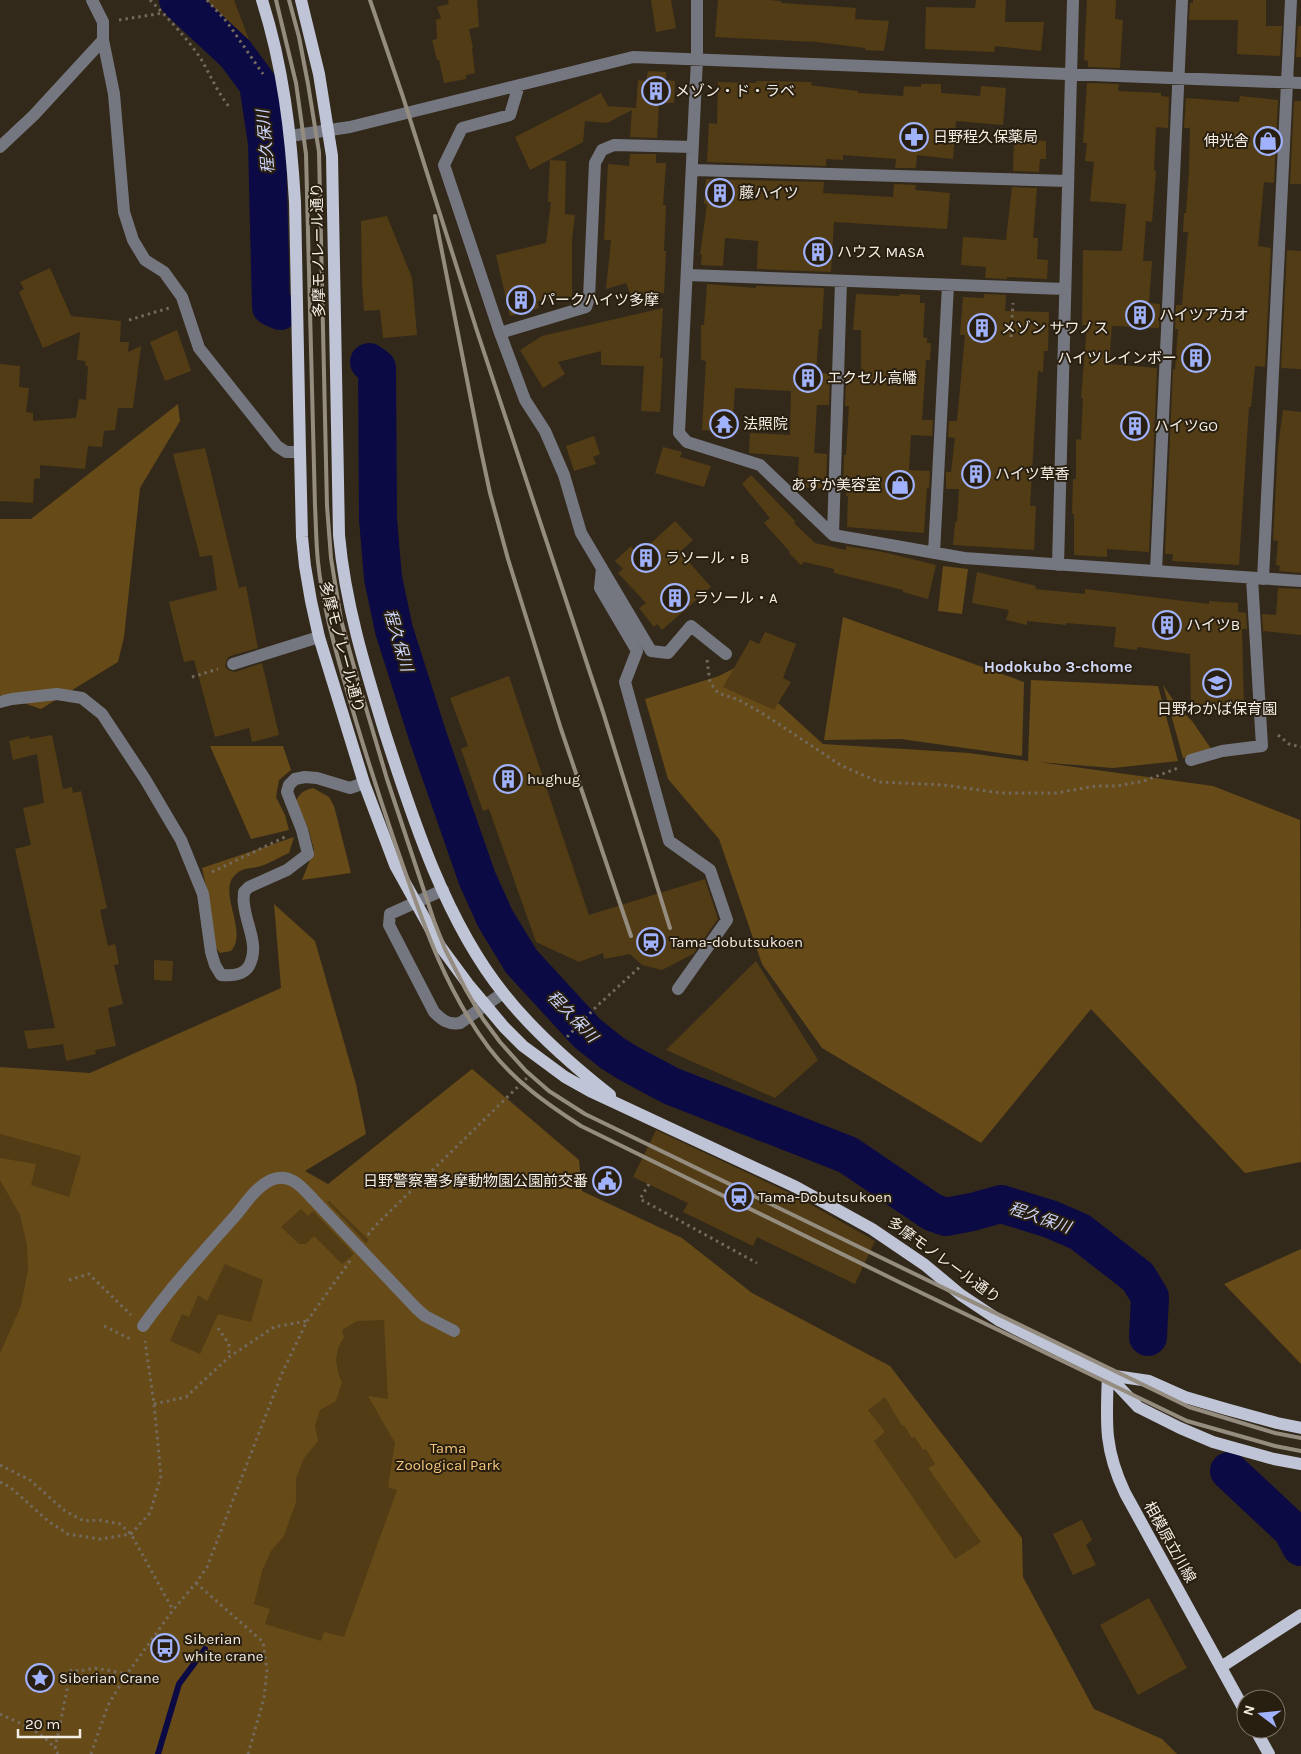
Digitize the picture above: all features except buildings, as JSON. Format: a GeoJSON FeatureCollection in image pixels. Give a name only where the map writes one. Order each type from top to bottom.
{"type":"FeatureCollection","features":[{"type":"Feature","properties":{"kind":"main road","name":"多摩モノレール通り"},"geometry":{"type":"LineString","coordinates":[[262,0],[283,82],[290,136],[295,202],[302,537],[311,601],[319,637],[364,783],[395,866],[440,946],[486,1006],[523,1046],[565,1077],[796,1187],[864,1224],[925,1265],[961,1294],[1000,1321],[1108,1375],[1149,1381],[1185,1397],[1226,1410],[1301,1428]]}},
{"type":"Feature","properties":{"kind":"main road","name":"多摩モノレール通り"},"geometry":{"type":"LineString","coordinates":[[301,0],[317,64],[329,130],[334,201],[338,480],[342,562],[355,630],[372,689],[402,783],[431,864],[465,934],[503,993],[536,1029],[556,1049],[625,1107]]}},
{"type":"Feature","properties":{"kind":"main road","name":"多摩モノレール通り"},"geometry":{"type":"LineString","coordinates":[[1108,1375],[1138,1407],[1180,1428],[1213,1442],[1274,1459],[1301,1464]]}},
{"type":"Feature","properties":{"kind":"main road","name":"相模原立川線"},"geometry":{"type":"LineString","coordinates":[[1108,1375],[1106,1421],[1108,1447],[1114,1471],[1236,1695]]}},
{"type":"Feature","properties":{"kind":"main road"},"geometry":{"type":"LineString","coordinates":[[1221,1667],[1301,1615]]}},
{"type":"Feature","properties":{"kind":"main road"},"geometry":{"type":"LineString","coordinates":[[1261,1739],[1269,1754]]}},
{"type":"Feature","properties":{"kind":"street"},"geometry":{"type":"LineString","coordinates":[[92,0],[103,22],[103,40],[114,94],[124,212],[133,240],[145,260],[164,272],[182,297],[200,348],[277,446],[286,452],[300,452]]}},
{"type":"Feature","properties":{"kind":"street"},"geometry":{"type":"LineString","coordinates":[[697,0],[697,59],[680,433],[687,442],[760,465],[833,535],[964,558],[1301,581]]}},
{"type":"Feature","properties":{"kind":"street"},"geometry":{"type":"LineString","coordinates":[[1058,564],[1073,0]]}},
{"type":"Feature","properties":{"kind":"street"},"geometry":{"type":"LineString","coordinates":[[1156,571],[1182,0]]}},
{"type":"Feature","properties":{"kind":"street"},"geometry":{"type":"LineString","coordinates":[[1191,760],[1222,752],[1262,746],[1258,578],[1294,83],[1291,0]]}},
{"type":"Feature","properties":{"kind":"street"},"geometry":{"type":"LineString","coordinates":[[0,147],[34,115],[103,40]]}},
{"type":"Feature","properties":{"kind":"street"},"geometry":{"type":"LineString","coordinates":[[290,136],[350,127],[633,57],[1294,83]]}},
{"type":"Feature","properties":{"kind":"street"},"geometry":{"type":"LineString","coordinates":[[519,86],[510,115],[462,128],[444,165],[500,333],[525,400],[545,431],[564,476],[581,533],[651,651],[668,653],[691,626],[726,654]]}},
{"type":"Feature","properties":{"kind":"street"},"geometry":{"type":"LineString","coordinates":[[500,333],[586,307],[589,298],[595,163],[602,150],[614,145],[693,147]]}},
{"type":"Feature","properties":{"kind":"street"},"geometry":{"type":"LineString","coordinates":[[692,170],[1068,181]]}},
{"type":"Feature","properties":{"kind":"street"},"geometry":{"type":"LineString","coordinates":[[687,275],[1065,289]]}},
{"type":"Feature","properties":{"kind":"street"},"geometry":{"type":"LineString","coordinates":[[833,535],[841,281]]}},
{"type":"Feature","properties":{"kind":"street"},"geometry":{"type":"LineString","coordinates":[[934,553],[948,285]]}},
{"type":"Feature","properties":{"kind":"street"},"geometry":{"type":"LineString","coordinates":[[602,568],[600,588],[637,651],[626,682],[670,841],[710,870],[726,920],[678,990]]}},
{"type":"Feature","properties":{"kind":"street"},"geometry":{"type":"LineString","coordinates":[[233,664],[319,637]]}},
{"type":"Feature","properties":{"kind":"street"},"geometry":{"type":"LineString","coordinates":[[0,702],[57,694],[82,698],[102,714],[145,779],[181,840],[203,894],[211,952],[215,965],[221,975],[233,976],[246,970],[252,960],[254,947],[244,904],[244,892],[249,887],[287,870],[308,854],[302,830],[287,792],[289,785],[295,779],[305,777],[317,778],[350,788],[364,783]]}},
{"type":"Feature","properties":{"kind":"street"},"geometry":{"type":"LineString","coordinates":[[443,890],[390,914],[389,925],[434,1012],[443,1021],[460,1024],[503,993]]}},
{"type":"Feature","properties":{"kind":"street"},"geometry":{"type":"LineString","coordinates":[[142,1326],[260,1187],[272,1179],[284,1178],[297,1182],[417,1309],[425,1316],[454,1331]]}},
{"type":"Feature","properties":{"kind":"path"},"geometry":{"type":"LineString","coordinates":[[150,0],[200,58],[224,101],[231,109]]}},
{"type":"Feature","properties":{"kind":"path"},"geometry":{"type":"LineString","coordinates":[[207,0],[227,22],[265,76]]}},
{"type":"Feature","properties":{"kind":"path"},"geometry":{"type":"LineString","coordinates":[[103,22],[163,13]]}},
{"type":"Feature","properties":{"kind":"path"},"geometry":{"type":"LineString","coordinates":[[1011,337],[1013,287]]}},
{"type":"Feature","properties":{"kind":"path"},"geometry":{"type":"LineString","coordinates":[[129,320],[169,308],[182,297]]}},
{"type":"Feature","properties":{"kind":"path"},"geometry":{"type":"LineString","coordinates":[[702,635],[710,682],[718,693],[739,700],[842,766],[879,782],[944,785],[1001,793],[1056,793],[1096,786],[1117,786],[1144,781],[1156,775],[1175,770],[1191,760]]}},
{"type":"Feature","properties":{"kind":"path"},"geometry":{"type":"LineString","coordinates":[[192,677],[233,664]]}},
{"type":"Feature","properties":{"kind":"path"},"geometry":{"type":"LineString","coordinates":[[196,880],[302,830]]}},
{"type":"Feature","properties":{"kind":"path"},"geometry":{"type":"LineString","coordinates":[[572,1033],[597,1006],[642,965]]}},
{"type":"Feature","properties":{"kind":"path"},"geometry":{"type":"LineString","coordinates":[[363,1242],[374,1227],[532,1073]]}},
{"type":"Feature","properties":{"kind":"path"},"geometry":{"type":"LineString","coordinates":[[649,1184],[640,1199],[756,1263]]}},
{"type":"Feature","properties":{"kind":"path"},"geometry":{"type":"LineString","coordinates":[[91,1754],[108,1704],[173,1610],[207,1567],[283,1371],[307,1321],[352,1258]]}},
{"type":"Feature","properties":{"kind":"path"},"geometry":{"type":"LineString","coordinates":[[0,1482],[10,1487],[48,1521],[68,1534],[100,1539],[131,1534],[150,1513],[161,1476],[154,1404],[142,1326],[89,1274],[69,1280]]}},
{"type":"Feature","properties":{"kind":"path"},"geometry":{"type":"LineString","coordinates":[[154,1404],[186,1397],[229,1357],[274,1327],[307,1321]]}},
{"type":"Feature","properties":{"kind":"path"},"geometry":{"type":"LineString","coordinates":[[104,1326],[146,1347]]}},
{"type":"Feature","properties":{"kind":"path"},"geometry":{"type":"LineString","coordinates":[[218,1328],[229,1344],[229,1357]]}},
{"type":"Feature","properties":{"kind":"path"},"geometry":{"type":"LineString","coordinates":[[0,1465],[30,1480],[65,1511],[84,1521],[100,1520],[120,1524],[131,1534],[173,1610]]}},
{"type":"Feature","properties":{"kind":"path"},"geometry":{"type":"LineString","coordinates":[[196,1583],[263,1642],[268,1670],[264,1698],[248,1754]]}},
{"type":"Feature","properties":{"kind":"path"},"geometry":{"type":"LineString","coordinates":[[55,1749],[71,1670],[80,1671],[95,1668],[127,1674]]}},
{"type":"Feature","properties":{"kind":"path"},"geometry":{"type":"LineString","coordinates":[[0,1714],[48,1740],[58,1754]]}},
{"type":"Feature","properties":{"kind":"green space"},"geometry":{"type":"Polygon","coordinates":[[[178,404],[180,421],[140,488],[124,637],[118,662],[41,709],[0,695],[0,519],[31,519],[178,404]]]}},
{"type":"Feature","properties":{"kind":"green space"},"geometry":{"type":"Polygon","coordinates":[[[943,566],[968,569],[962,614],[938,611],[943,566]]]}},
{"type":"Feature","properties":{"kind":"green space"},"geometry":{"type":"Polygon","coordinates":[[[843,617],[1024,682],[1022,756],[901,739],[824,740],[843,617]]]}},
{"type":"Feature","properties":{"kind":"green space"},"geometry":{"type":"Polygon","coordinates":[[[754,658],[767,693],[823,744],[969,753],[1028,761],[1031,680],[1158,686],[1178,761],[1113,768],[1038,762],[1213,786],[1300,820],[1301,1162],[1245,1173],[1091,1009],[981,1143],[822,1048],[762,964],[719,839],[668,779],[645,699],[719,676],[754,658]]]}},
{"type":"Feature","properties":{"kind":"green space"},"geometry":{"type":"Polygon","coordinates":[[[1163,685],[1177,706],[1192,721],[1214,753],[1183,758],[1163,685]]]}},
{"type":"Feature","properties":{"kind":"green space"},"geometry":{"type":"Polygon","coordinates":[[[210,746],[283,746],[291,770],[279,780],[276,797],[285,815],[289,830],[251,839],[210,746]]]}},
{"type":"Feature","properties":{"kind":"green space"},"geometry":{"type":"Polygon","coordinates":[[[313,788],[329,797],[334,806],[351,873],[302,880],[314,850],[309,831],[296,801],[303,792],[313,788]]]}},
{"type":"Feature","properties":{"kind":"green space"},"geometry":{"type":"Polygon","coordinates":[[[294,837],[289,853],[261,866],[242,870],[231,881],[229,890],[237,933],[236,943],[231,951],[220,953],[215,947],[202,868],[294,837]]]}},
{"type":"Feature","properties":{"kind":"green space","name":"Tama Zoological Park"},"geometry":{"type":"Polygon","coordinates":[[[274,904],[315,941],[356,1084],[366,1134],[305,1171],[328,1184],[472,1069],[579,1160],[582,1191],[682,1238],[752,1293],[890,1366],[1022,1538],[1023,1577],[1094,1709],[1162,1739],[1177,1754],[0,1754],[0,1067],[90,1073],[281,988],[274,904]]]}},
{"type":"Feature","properties":{"kind":"green space"},"geometry":{"type":"Polygon","coordinates":[[[1301,1249],[1301,1364],[1224,1284],[1301,1249]]]}},
{"type":"Feature","properties":{"kind":"waterway","name":"程久保川"},"geometry":{"type":"LineString","coordinates":[[178,0],[235,53],[258,84],[267,143],[271,307],[280,311]]}},
{"type":"Feature","properties":{"kind":"waterway","name":"程久保川"},"geometry":{"type":"LineString","coordinates":[[369,362],[377,368],[378,519],[383,578],[394,630],[428,737],[477,878],[495,918],[521,961],[587,1033],[612,1053],[671,1086],[848,1155],[932,1212],[946,1217],[1001,1204],[1050,1219],[1080,1232],[1138,1277],[1150,1297],[1148,1337]]}},
{"type":"Feature","properties":{"kind":"waterway","name":"程久保川"},"geometry":{"type":"LineString","coordinates":[[1229,1471],[1292,1530],[1301,1547]]}},
{"type":"Feature","properties":{"kind":"waterway"},"geometry":{"type":"LineString","coordinates":[[158,1754],[179,1684],[205,1649]]}},
{"type":"Feature","properties":{"kind":"railway"},"geometry":{"type":"LineString","coordinates":[[276,0],[296,83],[306,154],[316,534],[318,562],[325,604],[342,673],[367,758],[424,923],[458,1000],[489,1048],[520,1081],[581,1126],[1187,1421],[1275,1446],[1301,1451]]}},
{"type":"Feature","properties":{"kind":"railway"},"geometry":{"type":"LineString","coordinates":[[289,0],[299,37],[319,152],[327,506],[331,558],[341,620],[387,779],[434,921],[445,949],[483,1019],[500,1042],[526,1071],[549,1091],[585,1114],[1189,1407],[1275,1433],[1301,1438]]}},
{"type":"Feature","properties":{"kind":"railway"},"geometry":{"type":"LineString","coordinates":[[370,0],[603,712],[670,928]]}},
{"type":"Feature","properties":{"kind":"railway"},"geometry":{"type":"LineString","coordinates":[[435,216],[490,493],[508,559],[561,729],[631,936]]}},
{"type":"Feature","properties":{"kind":"place","name":"メゾン・ド・ラベ"},"geometry":{"type":"Point","coordinates":[656,91]}},
{"type":"Feature","properties":{"kind":"place","name":"日野程久保薬局"},"geometry":{"type":"Point","coordinates":[914,137]}},
{"type":"Feature","properties":{"kind":"place","name":"伸光舎"},"geometry":{"type":"Point","coordinates":[1268,141]}},
{"type":"Feature","properties":{"kind":"place","name":"藤ハイツ"},"geometry":{"type":"Point","coordinates":[720,193]}},
{"type":"Feature","properties":{"kind":"place","name":"ハウス MASA"},"geometry":{"type":"Point","coordinates":[818,252]}},
{"type":"Feature","properties":{"kind":"place","name":"パークハイツ多摩"},"geometry":{"type":"Point","coordinates":[521,300]}},
{"type":"Feature","properties":{"kind":"place","name":"ハイツアカオ"},"geometry":{"type":"Point","coordinates":[1140,315]}},
{"type":"Feature","properties":{"kind":"place","name":"メゾン サワノス"},"geometry":{"type":"Point","coordinates":[982,328]}},
{"type":"Feature","properties":{"kind":"place","name":"ハイツレインボー"},"geometry":{"type":"Point","coordinates":[1196,358]}},
{"type":"Feature","properties":{"kind":"place","name":"エクセル高幡"},"geometry":{"type":"Point","coordinates":[808,378]}},
{"type":"Feature","properties":{"kind":"place","name":"法照院"},"geometry":{"type":"Point","coordinates":[724,424]}},
{"type":"Feature","properties":{"kind":"place","name":"ハイツGO"},"geometry":{"type":"Point","coordinates":[1135,426]}},
{"type":"Feature","properties":{"kind":"place","name":"ハイツ草香"},"geometry":{"type":"Point","coordinates":[976,474]}},
{"type":"Feature","properties":{"kind":"place","name":"あすか美容室"},"geometry":{"type":"Point","coordinates":[900,485]}},
{"type":"Feature","properties":{"kind":"place","name":"ラソール・B"},"geometry":{"type":"Point","coordinates":[646,558]}},
{"type":"Feature","properties":{"kind":"place","name":"ラソール・A"},"geometry":{"type":"Point","coordinates":[675,598]}},
{"type":"Feature","properties":{"kind":"place","name":"ハイツB"},"geometry":{"type":"Point","coordinates":[1167,625]}},
{"type":"Feature","properties":{"kind":"place","name":"日野わかば保育園"},"geometry":{"type":"Point","coordinates":[1217,683]}},
{"type":"Feature","properties":{"kind":"place","name":"hughug"},"geometry":{"type":"Point","coordinates":[508,779]}},
{"type":"Feature","properties":{"kind":"place","name":"Tama-dobutsukoen"},"geometry":{"type":"Point","coordinates":[651,942]}},
{"type":"Feature","properties":{"kind":"place","name":"日野警察署多摩動物園公園前交番"},"geometry":{"type":"Point","coordinates":[607,1181]}},
{"type":"Feature","properties":{"kind":"place","name":"Tama-Dobutsukoen"},"geometry":{"type":"Point","coordinates":[739,1197]}},
{"type":"Feature","properties":{"kind":"place","name":"Siberian white crane"},"geometry":{"type":"Point","coordinates":[165,1648]}},
{"type":"Feature","properties":{"kind":"place","name":"Siberian Crane"},"geometry":{"type":"Point","coordinates":[40,1678]}},
{"type":"Feature","properties":{"kind":"district","name":"Hodokubo 3-chome"},"geometry":{"type":"Point","coordinates":[1058,666]}}]}
